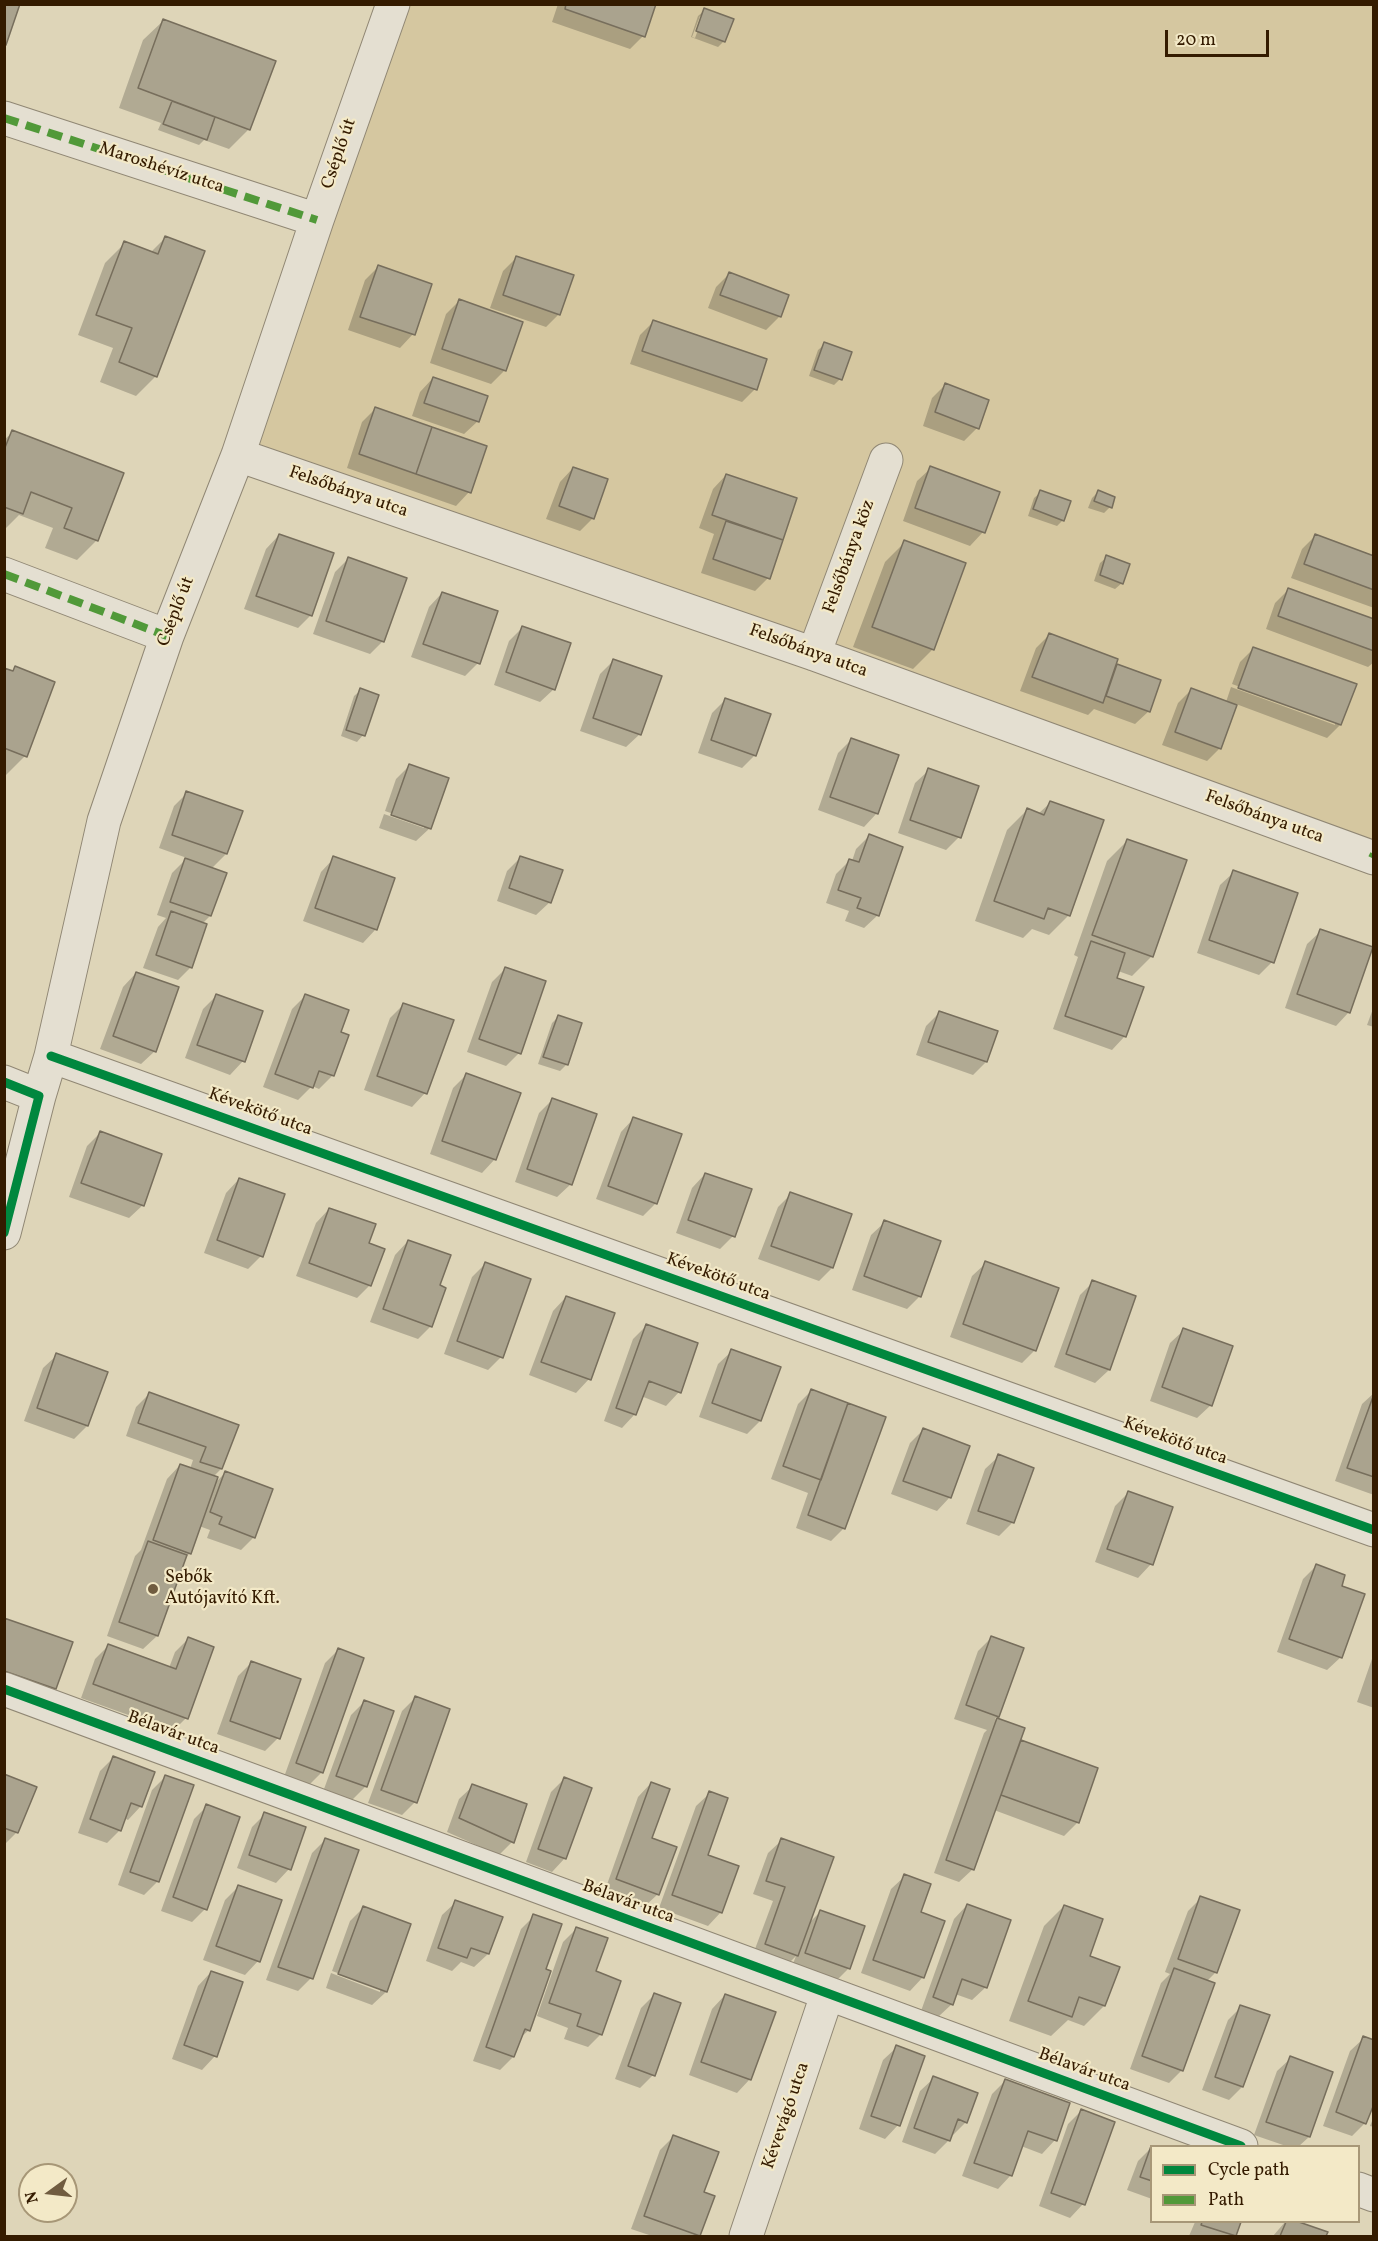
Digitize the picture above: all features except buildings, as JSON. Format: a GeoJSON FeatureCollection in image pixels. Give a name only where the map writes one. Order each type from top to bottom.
{"type":"FeatureCollection","features":[{"type":"Feature","properties":{"kind":"street","name":"Cséplő út"},"geometry":{"type":"LineString","coordinates":[[4,1233],[51,1056],[104,821],[168,636],[238,454],[316,220],[393,4]]}},
{"type":"Feature","properties":{"kind":"street","name":"Maroshévíz utca"},"geometry":{"type":"LineString","coordinates":[[4,118],[316,220]]}},
{"type":"Feature","properties":{"kind":"street","name":"Felsőbánya utca"},"geometry":{"type":"LineString","coordinates":[[238,454],[814,654],[1374,858]]}},
{"type":"Feature","properties":{"kind":"street","name":"Felsőbánya köz"},"geometry":{"type":"LineString","coordinates":[[814,654],[886,460]]}},
{"type":"Feature","properties":{"kind":"street"},"geometry":{"type":"LineString","coordinates":[[4,574],[168,636]]}},
{"type":"Feature","properties":{"kind":"street","name":"Kévekötő utca"},"geometry":{"type":"LineString","coordinates":[[51,1056],[1374,1530]]}},
{"type":"Feature","properties":{"kind":"street"},"geometry":{"type":"LineString","coordinates":[[4,1082],[39,1096]]}},
{"type":"Feature","properties":{"kind":"street","name":"Bélavár utca"},"geometry":{"type":"LineString","coordinates":[[4,1689],[827,1995],[1238,2145]]}},
{"type":"Feature","properties":{"kind":"street","name":"Kévevágó utca"},"geometry":{"type":"LineString","coordinates":[[746,2236],[827,1995]]}},
{"type":"Feature","properties":{"kind":"street"},"geometry":{"type":"LineString","coordinates":[[1360,2189],[1374,2195]]}},
{"type":"Feature","properties":{"kind":"shaded area"},"geometry":{"type":"Polygon","coordinates":[[[393,5],[1373,5],[1373,858],[238,455],[393,5]]]}},
{"type":"Feature","properties":{"kind":"marked path"},"geometry":{"type":"LineString","coordinates":[[4,118],[317,220]]}},
{"type":"Feature","properties":{"kind":"marked path"},"geometry":{"type":"LineString","coordinates":[[4,574],[167,636]]}},
{"type":"Feature","properties":{"kind":"marked path"},"geometry":{"type":"LineString","coordinates":[[1372,858],[1374,854]]}},
{"type":"Feature","properties":{"kind":"cycle path"},"geometry":{"type":"LineString","coordinates":[[51,1056],[1374,1530]]}},
{"type":"Feature","properties":{"kind":"cycle path"},"geometry":{"type":"LineString","coordinates":[[4,1082],[39,1096],[4,1233]]}},
{"type":"Feature","properties":{"kind":"cycle path"},"geometry":{"type":"LineString","coordinates":[[4,1689],[1238,2145]]}},
{"type":"Feature","properties":{"kind":"place","name":"Sebők Autójavító Kft."},"geometry":{"type":"Point","coordinates":[153,1589]}}]}
